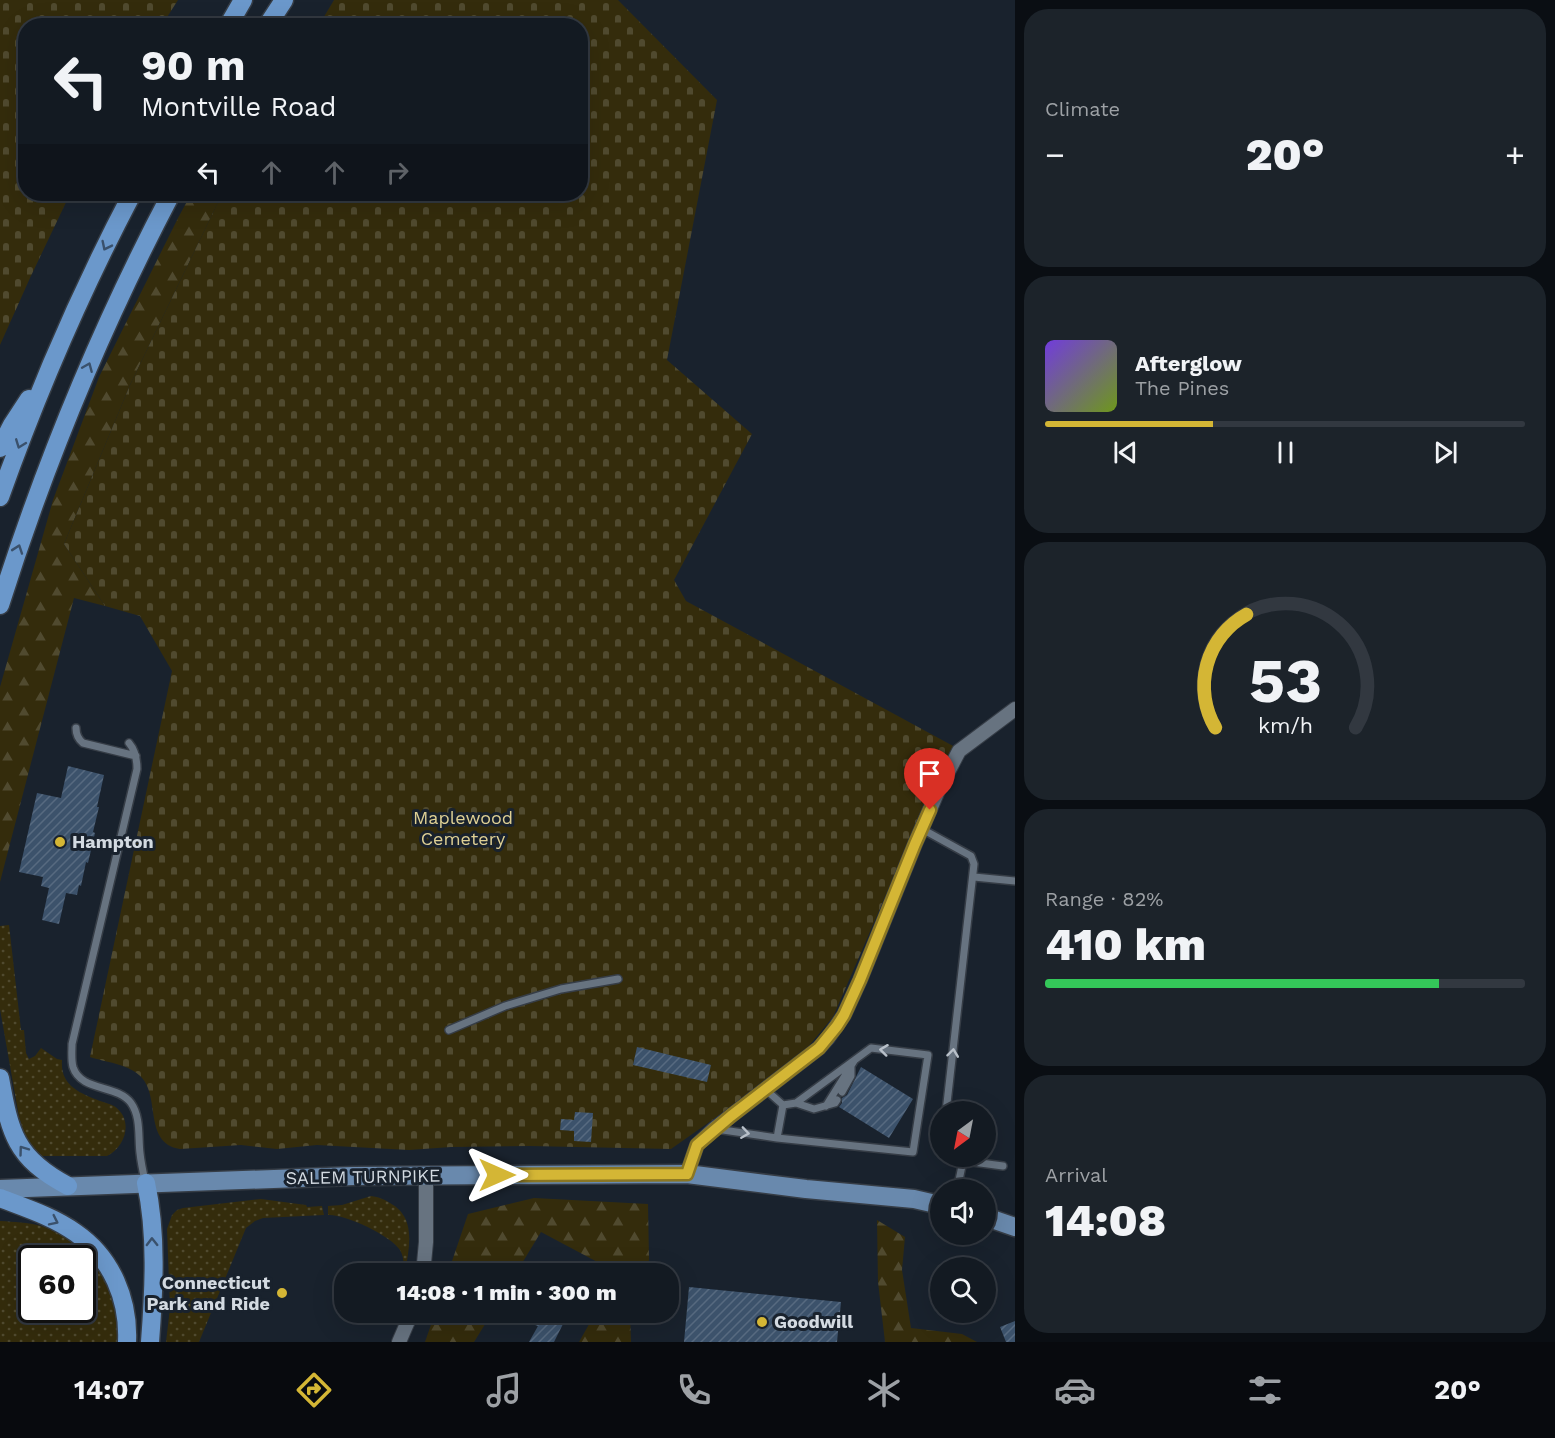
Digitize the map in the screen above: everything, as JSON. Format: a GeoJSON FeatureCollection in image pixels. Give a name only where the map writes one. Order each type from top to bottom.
{"type":"FeatureCollection","features":[{"type":"Feature","properties":{"kind":"highway"},"geometry":{"type":"LineString","coordinates":[[233,18],[243,0]]}},
{"type":"Feature","properties":{"kind":"highway"},"geometry":{"type":"LineString","coordinates":[[272,18],[284,0]]}},
{"type":"Feature","properties":{"kind":"highway"},"geometry":{"type":"LineString","coordinates":[[0,497],[46,376],[95,267],[128,201]]}},
{"type":"Feature","properties":{"kind":"highway"},"geometry":{"type":"LineString","coordinates":[[0,605],[40,489],[77,394],[121,295],[168,201]]}},
{"type":"Feature","properties":{"kind":"highway"},"geometry":{"type":"LineString","coordinates":[[0,448],[21,411],[46,376]]}},
{"type":"Feature","properties":{"kind":"highway"},"geometry":{"type":"LineString","coordinates":[[0,1078],[10,1124],[19,1146],[39,1168],[68,1186]]}},
{"type":"Feature","properties":{"kind":"highway"},"geometry":{"type":"LineString","coordinates":[[146,1184],[152,1218],[150,1342]]}},
{"type":"Feature","properties":{"kind":"highway"},"geometry":{"type":"LineString","coordinates":[[0,1198],[65,1226],[95,1250],[110,1271],[121,1294],[126,1314],[127,1342]]}},
{"type":"Feature","properties":{"kind":"main road","name":"SALEM TURNPIKE"},"geometry":{"type":"LineString","coordinates":[[0,1189],[315,1177],[687,1174],[930,1203]]}},
{"type":"Feature","properties":{"kind":"main road"},"geometry":{"type":"LineString","coordinates":[[996,1220],[1015,1227]]}},
{"type":"Feature","properties":{"kind":"street"},"geometry":{"type":"LineString","coordinates":[[687,1174],[697,1145],[764,1089],[819,1048],[828,1038],[844,1015],[860,980],[938,791],[959,751],[1015,709]]}},
{"type":"Feature","properties":{"kind":"street"},"geometry":{"type":"LineString","coordinates":[[424,1263],[426,1175]]}},
{"type":"Feature","properties":{"kind":"street"},"geometry":{"type":"LineString","coordinates":[[399,1342],[407,1323]]}},
{"type":"Feature","properties":{"kind":"lane"},"geometry":{"type":"LineString","coordinates":[[76,728],[76,734],[83,743],[136,756]]}},
{"type":"Feature","properties":{"kind":"lane"},"geometry":{"type":"LineString","coordinates":[[129,743],[136,756],[137,769],[72,1044],[76,1074],[84,1081],[118,1093],[132,1106],[138,1123],[140,1155],[146,1184]]}},
{"type":"Feature","properties":{"kind":"lane"},"geometry":{"type":"LineString","coordinates":[[922,829],[971,856],[974,864],[947,1101]]}},
{"type":"Feature","properties":{"kind":"lane"},"geometry":{"type":"LineString","coordinates":[[974,877],[1015,881]]}},
{"type":"Feature","properties":{"kind":"lane"},"geometry":{"type":"LineString","coordinates":[[449,1030],[505,1006],[561,989],[618,979]]}},
{"type":"Feature","properties":{"kind":"lane"},"geometry":{"type":"LineString","coordinates":[[714,1129],[913,1152],[928,1055],[871,1048],[796,1103]]}},
{"type":"Feature","properties":{"kind":"lane"},"geometry":{"type":"LineString","coordinates":[[826,1106],[857,1057]]}},
{"type":"Feature","properties":{"kind":"lane"},"geometry":{"type":"LineString","coordinates":[[842,1092],[851,1076],[851,1065]]}},
{"type":"Feature","properties":{"kind":"lane"},"geometry":{"type":"LineString","coordinates":[[764,1089],[783,1105],[796,1103],[814,1109],[835,1103],[837,1100]]}},
{"type":"Feature","properties":{"kind":"lane"},"geometry":{"type":"LineString","coordinates":[[777,1138],[783,1105]]}},
{"type":"Feature","properties":{"kind":"lane"},"geometry":{"type":"LineString","coordinates":[[996,1165],[1003,1166]]}},
{"type":"Feature","properties":{"kind":"green space"},"geometry":{"type":"Polygon","coordinates":[[[0,0],[178,0],[166,18],[18,18],[18,201],[67,201],[0,345],[0,0]]]}},
{"type":"Feature","properties":{"kind":"green space","name":"Maplewood Cemetery"},"geometry":{"type":"Polygon","coordinates":[[[334,0],[618,0],[717,100],[667,360],[752,434],[674,580],[686,601],[955,747],[928,798],[833,1017],[802,1054],[671,1149],[530,1146],[409,1150],[317,1145],[277,1149],[241,1145],[180,1149],[168,1145],[161,1138],[156,1128],[150,1094],[146,1083],[139,1075],[122,1066],[90,1057],[172,671],[140,616],[105,606],[64,544],[130,385],[219,201],[588,201],[588,18],[323,18],[334,0]]]}},
{"type":"Feature","properties":{"kind":"green space"},"geometry":{"type":"Polygon","coordinates":[[[187,201],[219,201],[130,385],[64,544],[105,606],[74,598],[0,882],[0,687],[53,500],[99,377],[187,201]]]}},
{"type":"Feature","properties":{"kind":"green space"},"geometry":{"type":"Polygon","coordinates":[[[9,925],[21,1030],[24,1030],[26,1053],[29,1059],[35,1056],[41,1048],[62,1060],[64,1076],[73,1087],[85,1095],[114,1106],[120,1112],[126,1125],[123,1140],[114,1152],[107,1156],[42,1156],[26,1139],[19,1117],[0,1009],[0,926],[9,925]]]}},
{"type":"Feature","properties":{"kind":"green space"},"geometry":{"type":"Polygon","coordinates":[[[371,1196],[381,1198],[399,1209],[408,1225],[406,1263],[403,1263],[400,1250],[387,1238],[356,1222],[328,1215],[328,1206],[342,1205],[371,1196]]]}},
{"type":"Feature","properties":{"kind":"green space"},"geometry":{"type":"Polygon","coordinates":[[[534,1198],[648,1204],[649,1260],[648,1263],[599,1263],[541,1232],[522,1263],[451,1263],[468,1214],[534,1198]]]}},
{"type":"Feature","properties":{"kind":"green space"},"geometry":{"type":"Polygon","coordinates":[[[261,1199],[307,1207],[322,1206],[324,1215],[263,1218],[246,1228],[199,1342],[166,1342],[170,1308],[167,1229],[172,1215],[183,1208],[261,1199]]]}},
{"type":"Feature","properties":{"kind":"green space"},"geometry":{"type":"Polygon","coordinates":[[[877,1220],[905,1237],[902,1270],[911,1328],[962,1334],[977,1342],[885,1342],[878,1282],[877,1220]]]}},
{"type":"Feature","properties":{"kind":"green space"},"geometry":{"type":"Polygon","coordinates":[[[0,1221],[41,1226],[59,1233],[76,1245],[18,1245],[18,1323],[96,1323],[96,1267],[108,1287],[114,1305],[119,1342],[0,1342],[0,1221]]]}},
{"type":"Feature","properties":{"kind":"green space"},"geometry":{"type":"Polygon","coordinates":[[[431,1323],[486,1323],[474,1342],[425,1342],[431,1323]]]}},
{"type":"Feature","properties":{"kind":"green space"},"geometry":{"type":"Polygon","coordinates":[[[590,1323],[630,1323],[631,1342],[579,1342],[590,1323]]]}},
{"type":"Feature","properties":{"kind":"building","name":"Hampton"},"geometry":{"type":"Polygon","coordinates":[[[68,766],[104,775],[88,863],[86,862],[77,895],[66,893],[59,924],[42,920],[49,888],[41,886],[43,877],[19,872],[37,793],[61,798],[68,766]]]}},
{"type":"Feature","properties":{"kind":"building"},"geometry":{"type":"Polygon","coordinates":[[[637,1047],[711,1065],[707,1082],[633,1065],[637,1047]]]}},
{"type":"Feature","properties":{"kind":"building"},"geometry":{"type":"Polygon","coordinates":[[[861,1067],[913,1099],[889,1138],[839,1107],[861,1067]]]}},
{"type":"Feature","properties":{"kind":"building"},"geometry":{"type":"Polygon","coordinates":[[[575,1112],[593,1113],[591,1142],[574,1141],[574,1131],[560,1130],[561,1119],[574,1120],[575,1112]]]}},
{"type":"Feature","properties":{"kind":"building","name":"Goodwill"},"geometry":{"type":"Polygon","coordinates":[[[689,1287],[841,1302],[837,1342],[684,1342],[689,1287]]]}},
{"type":"Feature","properties":{"kind":"building"},"geometry":{"type":"Polygon","coordinates":[[[1015,1321],[1015,1342],[1006,1342],[1000,1327],[1015,1321]]]}},
{"type":"Feature","properties":{"kind":"building"},"geometry":{"type":"Polygon","coordinates":[[[536,1323],[564,1323],[554,1342],[529,1342],[538,1326],[535,1325],[536,1323]]]}},
{"type":"Feature","properties":{"kind":"place","name":"Hampton"},"geometry":{"type":"Point","coordinates":[60,842]}},
{"type":"Feature","properties":{"kind":"place","name":"Connecticut Park and Ride"},"geometry":{"type":"Point","coordinates":[282,1293]}},
{"type":"Feature","properties":{"kind":"place","name":"Goodwill"},"geometry":{"type":"Point","coordinates":[762,1322]}},
{"type":"Feature","properties":{"kind":"route"},"geometry":{"type":"LineString","coordinates":[[497,1175],[687,1174],[697,1145],[764,1089],[819,1048],[837,1026],[860,980],[930,810]]}}]}
